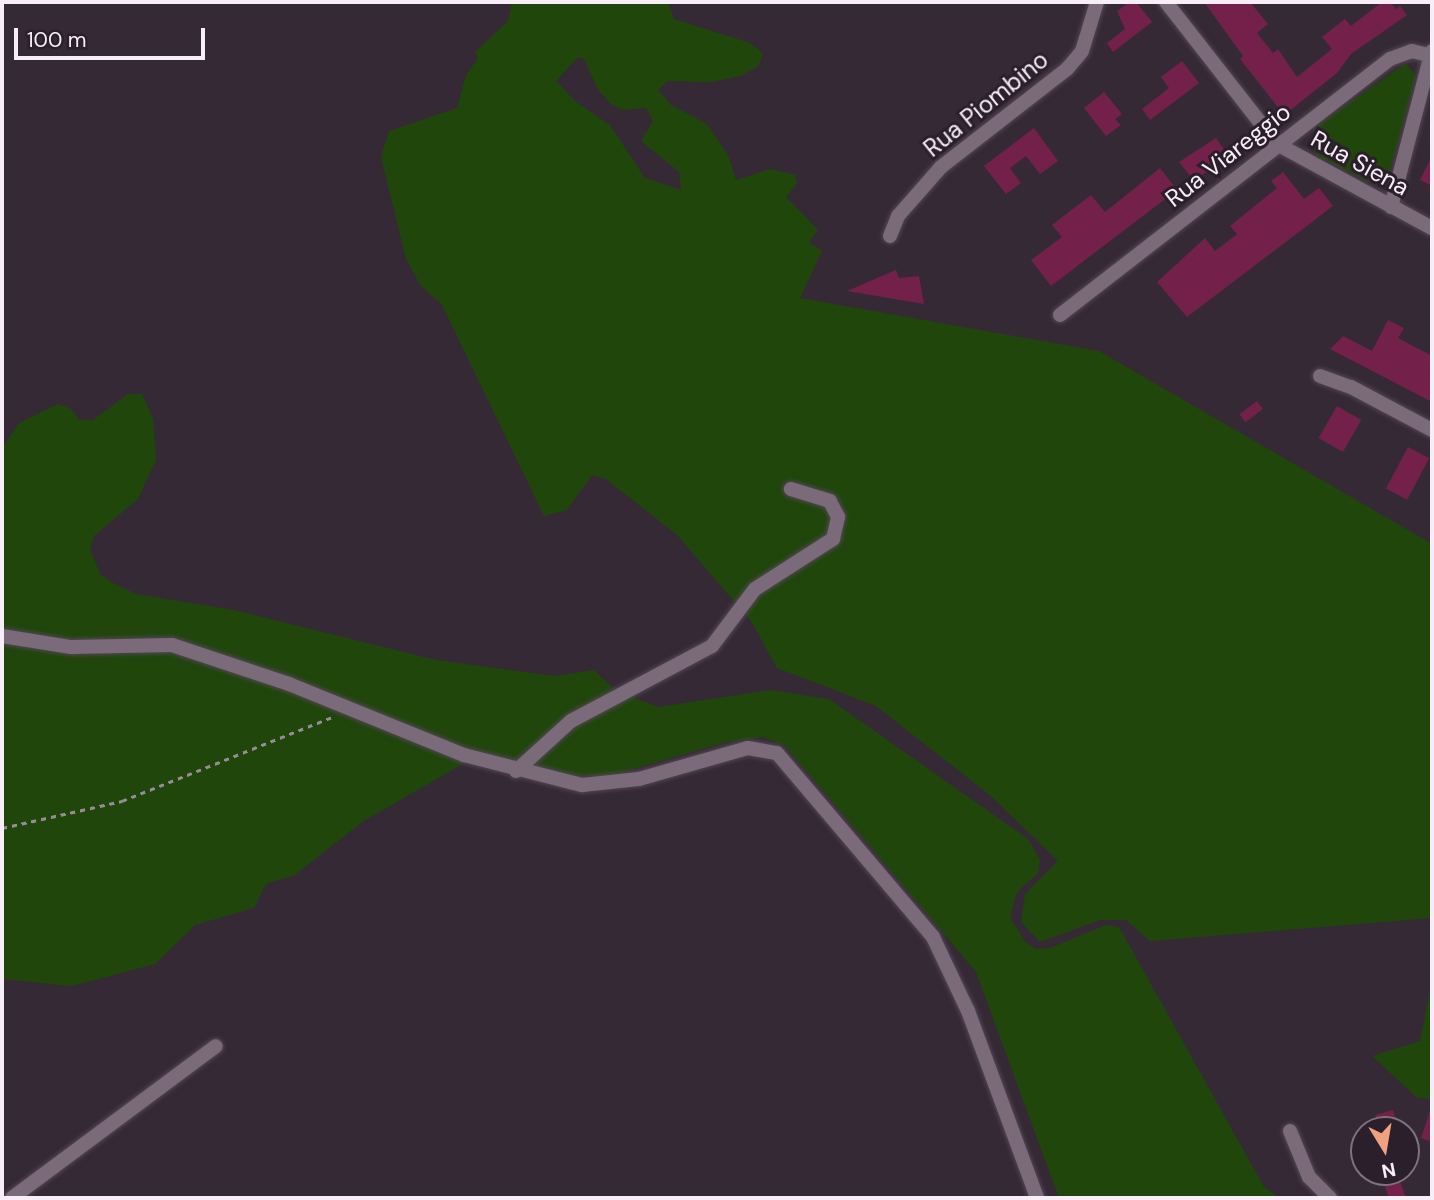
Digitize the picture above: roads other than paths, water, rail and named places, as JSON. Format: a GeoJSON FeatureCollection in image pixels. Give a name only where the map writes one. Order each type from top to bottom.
{"type":"FeatureCollection","features":[{"type":"Feature","properties":{"kind":"street","name":"Rua Piombino"},"geometry":{"type":"LineString","coordinates":[[890,236],[898,216],[941,167],[1068,69],[1083,51],[1097,2]]}},
{"type":"Feature","properties":{"kind":"street","name":"Rua Siena"},"geometry":{"type":"LineString","coordinates":[[1166,2],[1277,144],[1432,228]]}},
{"type":"Feature","properties":{"kind":"street","name":"Rua Viareggio"},"geometry":{"type":"LineString","coordinates":[[1060,315],[1277,144],[1390,59],[1412,51],[1432,54]]}},
{"type":"Feature","properties":{"kind":"street"},"geometry":{"type":"LineString","coordinates":[[1391,207],[1432,54]]}},
{"type":"Feature","properties":{"kind":"street"},"geometry":{"type":"LineString","coordinates":[[1320,376],[1351,387],[1432,430]]}},
{"type":"Feature","properties":{"kind":"street"},"geometry":{"type":"LineString","coordinates":[[516,771],[571,721],[712,646],[755,589],[833,539],[838,517],[830,501],[792,489]]}},
{"type":"Feature","properties":{"kind":"street"},"geometry":{"type":"LineString","coordinates":[[2,636],[71,648],[172,645],[351,709],[397,731],[516,771],[598,785],[639,779],[748,748],[778,753],[933,937],[968,1011],[1037,1198]]}},
{"type":"Feature","properties":{"kind":"street"},"geometry":{"type":"LineString","coordinates":[[12,1198],[216,1046]]}},
{"type":"Feature","properties":{"kind":"street"},"geometry":{"type":"LineString","coordinates":[[1290,1131],[1309,1178],[1330,1198]]}}]}
